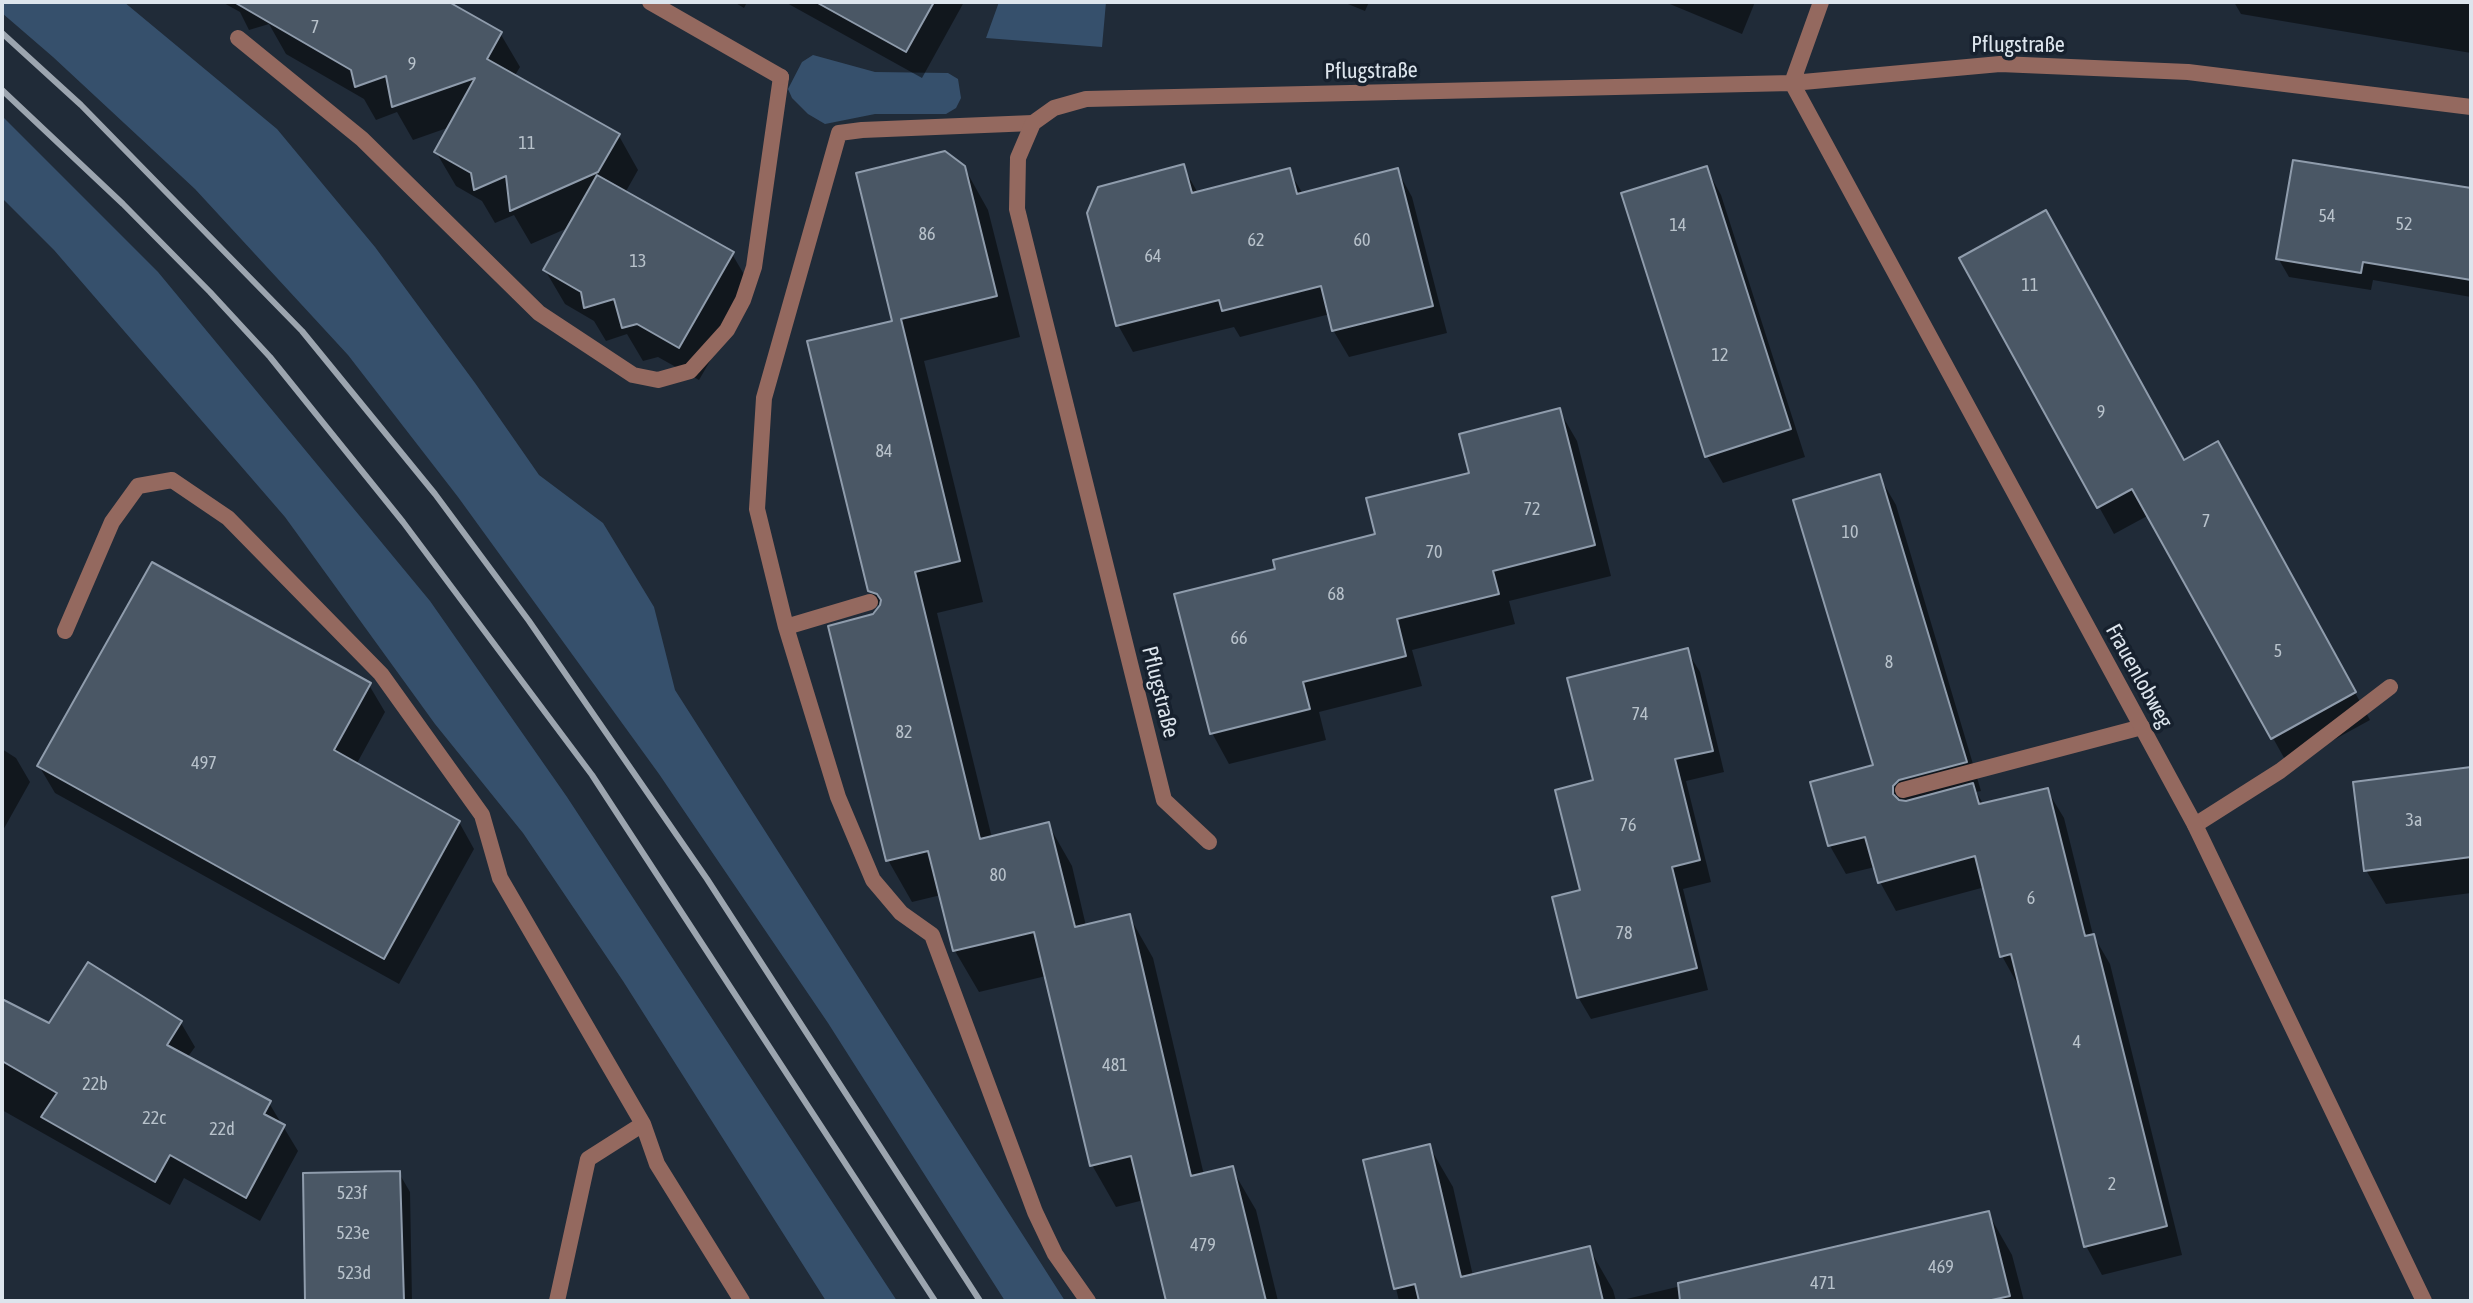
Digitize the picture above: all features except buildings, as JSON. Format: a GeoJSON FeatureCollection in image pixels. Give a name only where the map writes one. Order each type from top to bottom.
{"type":"FeatureCollection","features":[{"type":"Feature","properties":{"kind":"street"},"geometry":{"type":"LineString","coordinates":[[238,38],[362,139],[539,313],[633,375],[658,380],[690,371],[727,330],[743,300],[754,267],[781,77],[650,2]]}},
{"type":"Feature","properties":{"kind":"street"},"geometry":{"type":"LineString","coordinates":[[1792,83],[1821,2]]}},
{"type":"Feature","properties":{"kind":"street","name":"Pflugstraße"},"geometry":{"type":"LineString","coordinates":[[1209,842],[1164,800],[1017,209],[1018,158],[1033,123],[1054,108],[1086,99],[1792,83],[2000,64],[2188,72],[2471,107]]}},
{"type":"Feature","properties":{"kind":"street","name":"Frauenlobweg"},"geometry":{"type":"LineString","coordinates":[[1792,83],[2195,825],[2424,1301]]}},
{"type":"Feature","properties":{"kind":"street"},"geometry":{"type":"LineString","coordinates":[[1033,123],[839,133],[764,398],[757,509],[786,627],[838,797],[873,880],[901,913],[932,935],[1035,1212],[1055,1254],[1088,1301]]}},
{"type":"Feature","properties":{"kind":"street"},"geometry":{"type":"LineString","coordinates":[[65,631],[112,522],[138,486],[172,480],[228,518],[381,674],[482,815],[500,878],[643,1124],[657,1164],[742,1301]]}},
{"type":"Feature","properties":{"kind":"street"},"geometry":{"type":"LineString","coordinates":[[786,627],[870,602]]}},
{"type":"Feature","properties":{"kind":"street"},"geometry":{"type":"LineString","coordinates":[[2195,825],[2280,771],[2390,687]]}},
{"type":"Feature","properties":{"kind":"street"},"geometry":{"type":"LineString","coordinates":[[1903,790],[2142,727]]}},
{"type":"Feature","properties":{"kind":"street"},"geometry":{"type":"LineString","coordinates":[[557,1301],[588,1159],[643,1124]]}},
{"type":"Feature","properties":{"kind":"shaded area"},"geometry":{"type":"Polygon","coordinates":[[[2,2],[124,2],[277,129],[375,247],[539,475],[603,523],[654,607],[675,690],[1065,1301],[1005,1301],[828,1023],[659,774],[458,497],[348,355],[195,189],[2,13],[2,2]]]}},
{"type":"Feature","properties":{"kind":"shaded area"},"geometry":{"type":"Polygon","coordinates":[[[999,2],[1106,2],[1102,47],[986,38],[999,2]]]}},
{"type":"Feature","properties":{"kind":"shaded area"},"geometry":{"type":"Polygon","coordinates":[[[813,55],[875,72],[948,73],[958,79],[961,98],[956,108],[946,114],[875,114],[825,124],[808,114],[792,98],[788,89],[802,62],[813,55]]]}},
{"type":"Feature","properties":{"kind":"shaded area"},"geometry":{"type":"Polygon","coordinates":[[[2,116],[158,272],[430,601],[567,797],[897,1301],[826,1301],[623,981],[523,833],[435,724],[285,517],[54,250],[2,198],[2,116]]]}},
{"type":"Feature","properties":{"kind":"railway"},"geometry":{"type":"LineString","coordinates":[[2,33],[81,105],[302,331],[435,494],[529,621],[707,879],[980,1301]]}},
{"type":"Feature","properties":{"kind":"railway"},"geometry":{"type":"LineString","coordinates":[[2,90],[123,204],[210,292],[270,357],[403,522],[592,775],[935,1301]]}}]}
